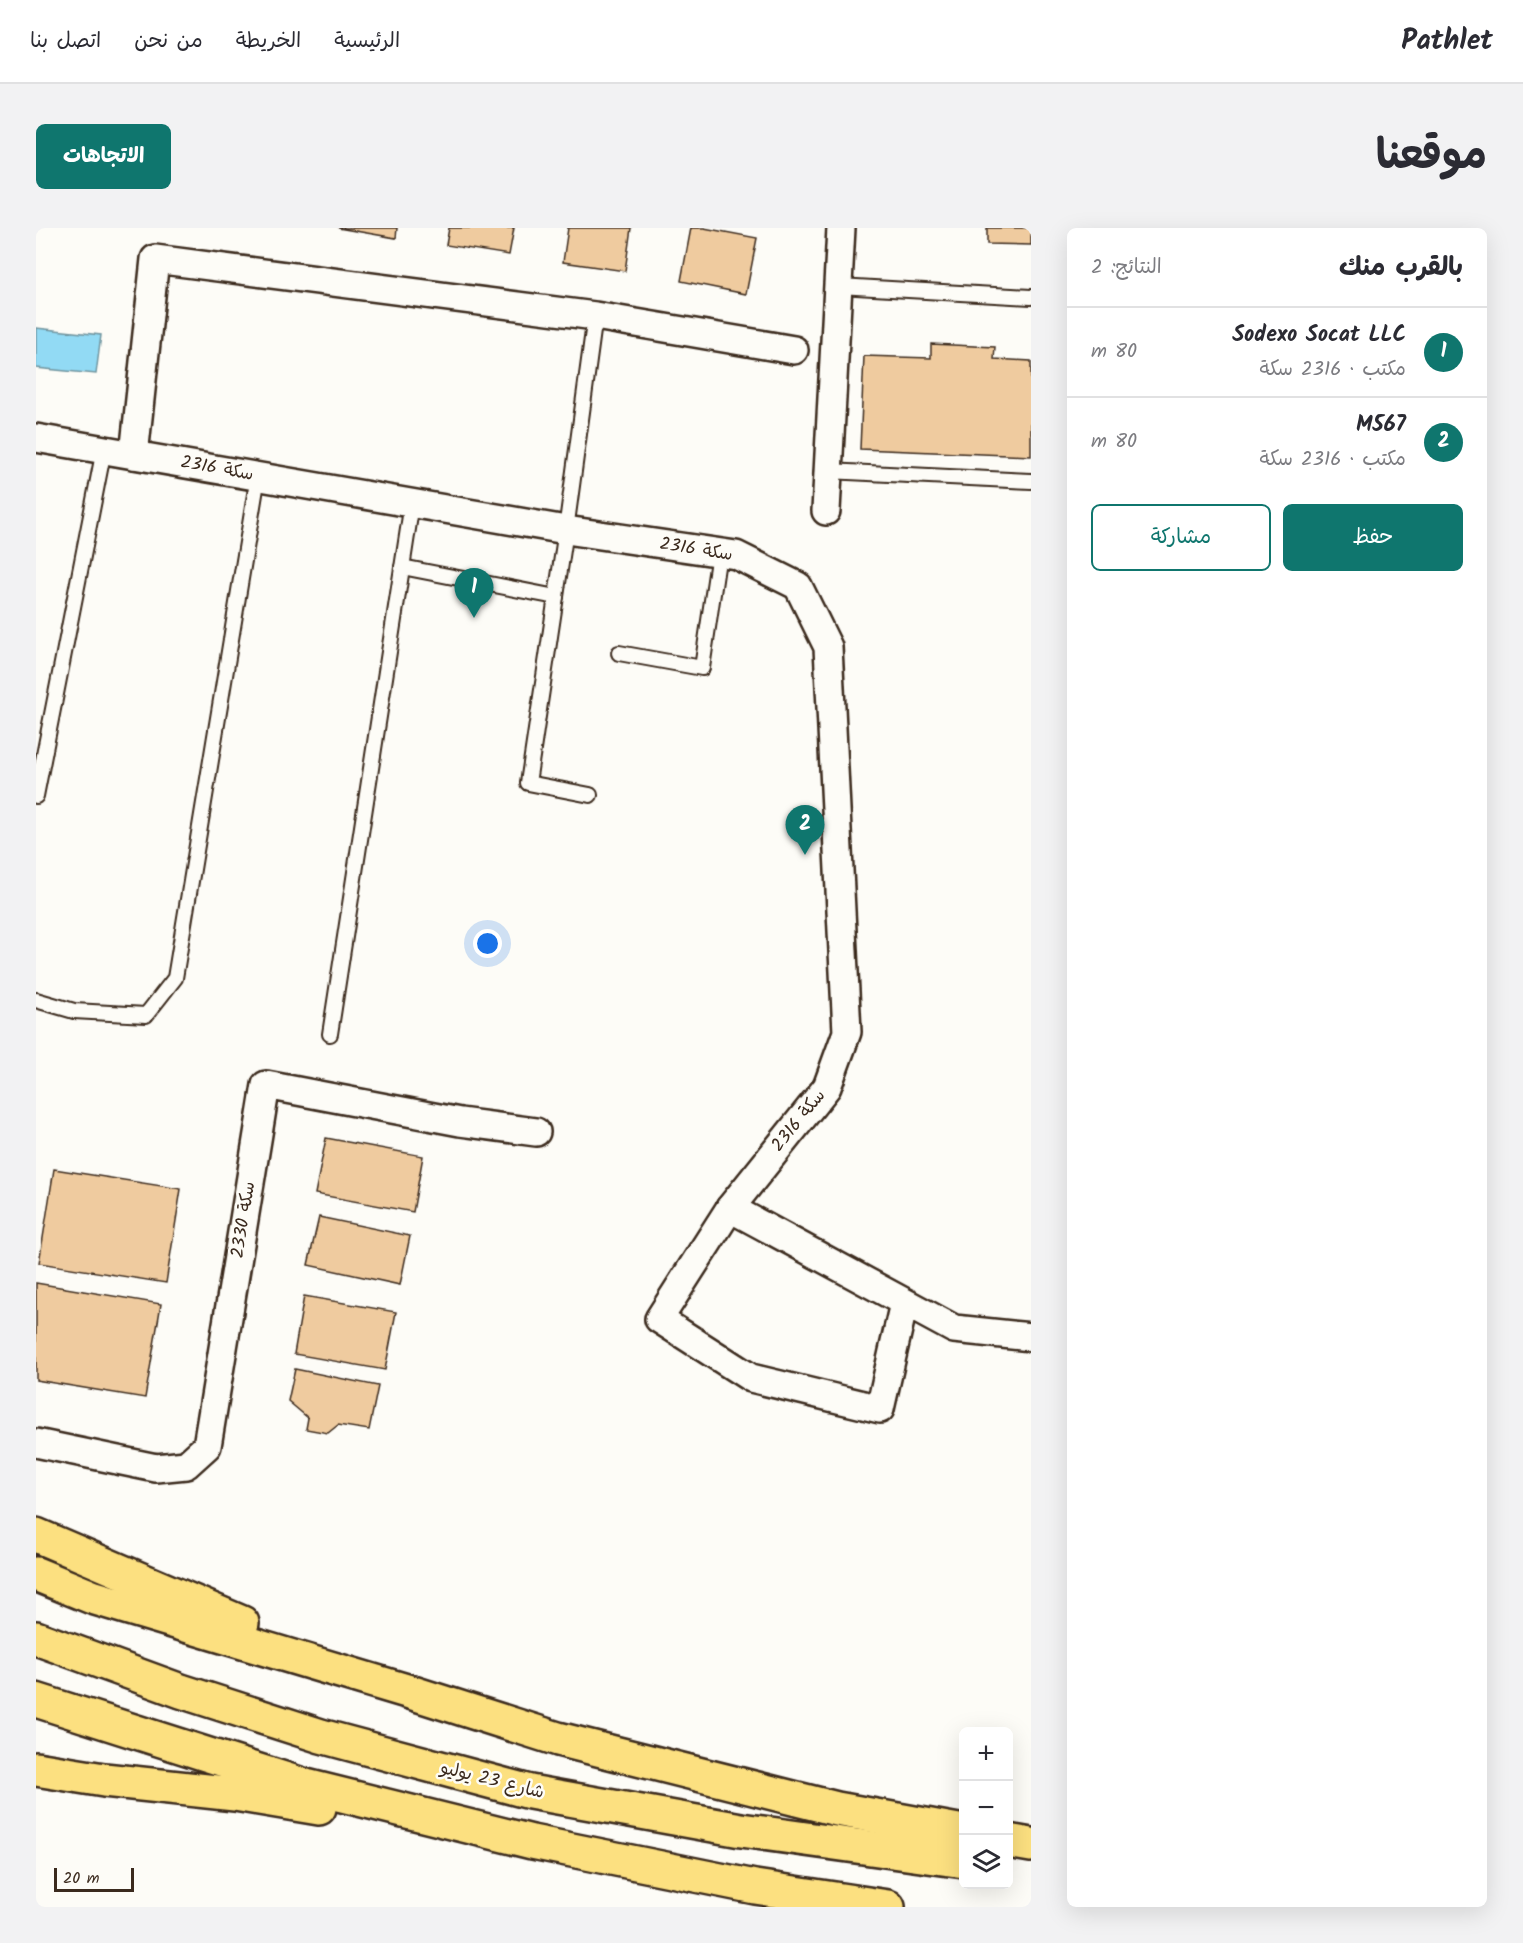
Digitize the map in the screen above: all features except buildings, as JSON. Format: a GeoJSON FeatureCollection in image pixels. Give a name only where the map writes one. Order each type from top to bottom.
{"type":"FeatureCollection","features":[{"type":"Feature","properties":{"kind":"main road"},"geometry":{"type":"LineString","coordinates":[[36,1535],[410,1692]]}},
{"type":"Feature","properties":{"kind":"main road"},"geometry":{"type":"LineString","coordinates":[[36,1574],[92,1597],[410,1692],[558,1739],[837,1809],[959,1831]]}},
{"type":"Feature","properties":{"kind":"main road","name":"شارع 23 يوليو"},"geometry":{"type":"LineString","coordinates":[[36,1638],[181,1691],[321,1736],[530,1792],[741,1830],[959,1860]]}},
{"type":"Feature","properties":{"kind":"main road"},"geometry":{"type":"LineString","coordinates":[[36,1700],[306,1786],[532,1842]]}},
{"type":"Feature","properties":{"kind":"main road"},"geometry":{"type":"LineString","coordinates":[[36,1769],[104,1780],[235,1794],[532,1842],[755,1887],[888,1907]]}},
{"type":"Feature","properties":{"kind":"main road"},"geometry":{"type":"LineString","coordinates":[[1013,1842],[1031,1845]]}},
{"type":"Feature","properties":{"kind":"main road"},"geometry":{"type":"LineString","coordinates":[[1013,1864],[1031,1866]]}},
{"type":"Feature","properties":{"kind":"street"},"geometry":{"type":"LineString","coordinates":[[826,512],[842,228]]}},
{"type":"Feature","properties":{"kind":"street"},"geometry":{"type":"LineString","coordinates":[[134,455],[155,259],[595,316],[794,350]]}},
{"type":"Feature","properties":{"kind":"street","name":"2316 سكة"},"geometry":{"type":"LineString","coordinates":[[36,438],[566,530],[736,555],[798,586],[828,647],[847,1032],[827,1087],[730,1208],[659,1319],[751,1378],[880,1409],[904,1303]]}},
{"type":"Feature","properties":{"kind":"street","name":"سكة 2330"},"geometry":{"type":"LineString","coordinates":[[36,1443],[156,1468],[186,1465],[207,1446],[266,1085],[460,1122],[536,1132]]}},
{"type":"Feature","properties":{"kind":"street"},"geometry":{"type":"LineString","coordinates":[[730,1208],[954,1329],[1031,1337]]}},
{"type":"Feature","properties":{"kind":"lane"},"geometry":{"type":"LineString","coordinates":[[839,286],[1031,297]]}},
{"type":"Feature","properties":{"kind":"lane"},"geometry":{"type":"LineString","coordinates":[[590,795],[528,783],[595,316]]}},
{"type":"Feature","properties":{"kind":"lane"},"geometry":{"type":"LineString","coordinates":[[36,796],[104,449]]}},
{"type":"Feature","properties":{"kind":"lane"},"geometry":{"type":"LineString","coordinates":[[828,471],[1031,481]]}},
{"type":"Feature","properties":{"kind":"lane"},"geometry":{"type":"LineString","coordinates":[[36,1000],[74,1011],[146,1015],[175,978],[258,476]]}},
{"type":"Feature","properties":{"kind":"lane"},"geometry":{"type":"LineString","coordinates":[[330,1034],[412,503]]}},
{"type":"Feature","properties":{"kind":"lane"},"geometry":{"type":"LineString","coordinates":[[619,653],[702,668],[719,553]]}},
{"type":"Feature","properties":{"kind":"lane"},"geometry":{"type":"LineString","coordinates":[[402,567],[556,597]]}},
{"type":"Feature","properties":{"kind":"water"},"geometry":{"type":"Polygon","coordinates":[[[36,328],[101,335],[96,374],[36,368],[36,328]]]}},
{"type":"Feature","properties":{"kind":"place","name":"Sodexo Socat LLC"},"geometry":{"type":"Point","coordinates":[474,618]}},
{"type":"Feature","properties":{"kind":"place","name":"M567"},"geometry":{"type":"Point","coordinates":[805,855]}}]}
